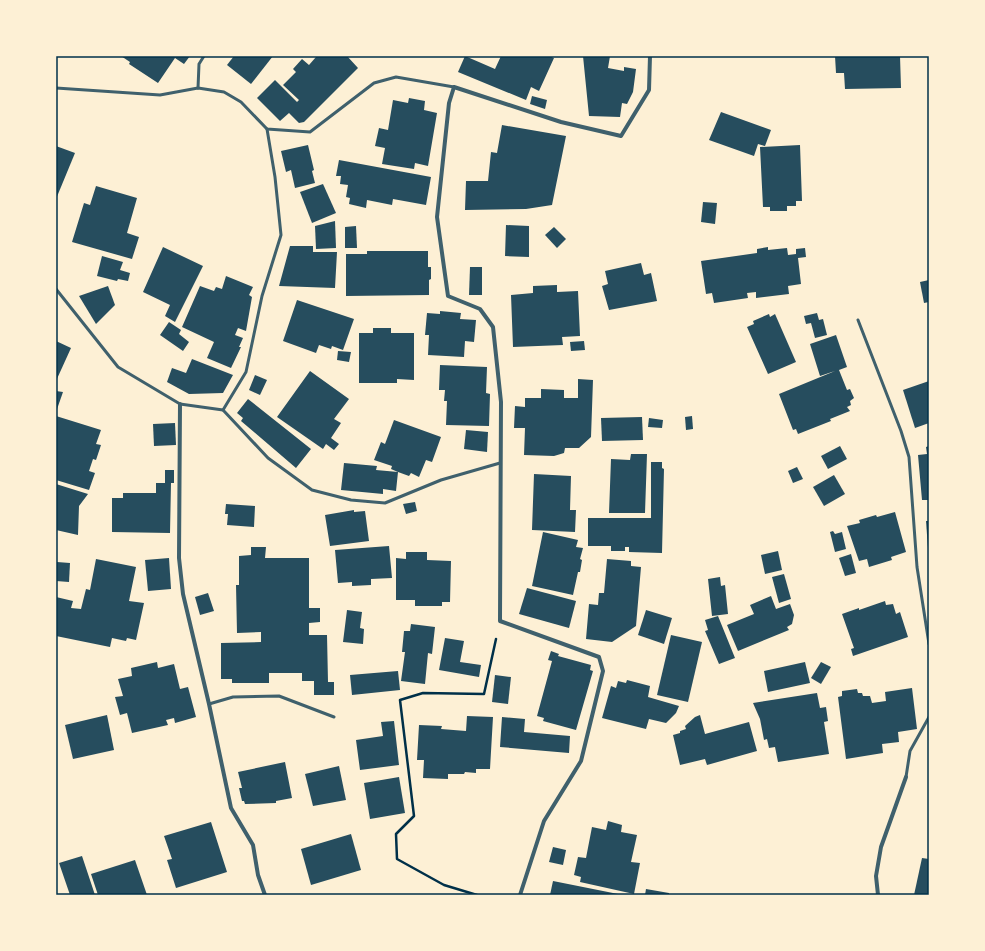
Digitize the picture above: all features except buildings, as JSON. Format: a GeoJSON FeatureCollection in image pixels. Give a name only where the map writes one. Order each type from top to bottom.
{"type":"FeatureCollection","features":[{"type":"Feature","properties":{"kind":"street"},"geometry":{"type":"LineString","coordinates":[[520,895],[544,821],[581,761],[603,671],[599,657],[500,620],[501,402],[493,327],[480,309],[448,296],[437,217],[448,103],[454,87],[561,122],[621,136],[649,90],[650,56]]}},
{"type":"Feature","properties":{"kind":"street"},"geometry":{"type":"LineString","coordinates":[[180,404],[179,558],[183,594],[209,704],[231,808],[253,845],[258,875],[266,895]]}},
{"type":"Feature","properties":{"kind":"street"},"geometry":{"type":"LineString","coordinates":[[878,895],[876,876],[881,847],[906,778]]}},
{"type":"Feature","properties":{"kind":"lane"},"geometry":{"type":"LineString","coordinates":[[198,88],[199,64],[204,56]]}},
{"type":"Feature","properties":{"kind":"lane"},"geometry":{"type":"LineString","coordinates":[[268,129],[310,132],[374,83],[396,76],[454,87]]}},
{"type":"Feature","properties":{"kind":"lane"},"geometry":{"type":"LineString","coordinates":[[56,88],[160,95],[198,88],[224,92],[241,102],[268,129],[281,235],[262,296],[246,372],[222,410]]}},
{"type":"Feature","properties":{"kind":"lane"},"geometry":{"type":"LineString","coordinates":[[56,289],[118,367],[180,404],[222,410],[268,458],[312,490],[352,500],[385,503],[441,480],[500,463]]}},
{"type":"Feature","properties":{"kind":"lane"},"geometry":{"type":"LineString","coordinates":[[858,320],[901,431],[909,457],[917,567],[929,644]]}},
{"type":"Feature","properties":{"kind":"lane"},"geometry":{"type":"LineString","coordinates":[[209,704],[233,697],[279,696],[334,718]]}},
{"type":"Feature","properties":{"kind":"lane"},"geometry":{"type":"LineString","coordinates":[[906,778],[910,751],[929,717]]}},
{"type":"Feature","properties":{"kind":"path"},"geometry":{"type":"LineString","coordinates":[[477,895],[444,885],[397,859],[396,834],[414,816],[400,700],[423,693],[484,694],[500,620]]}}]}
